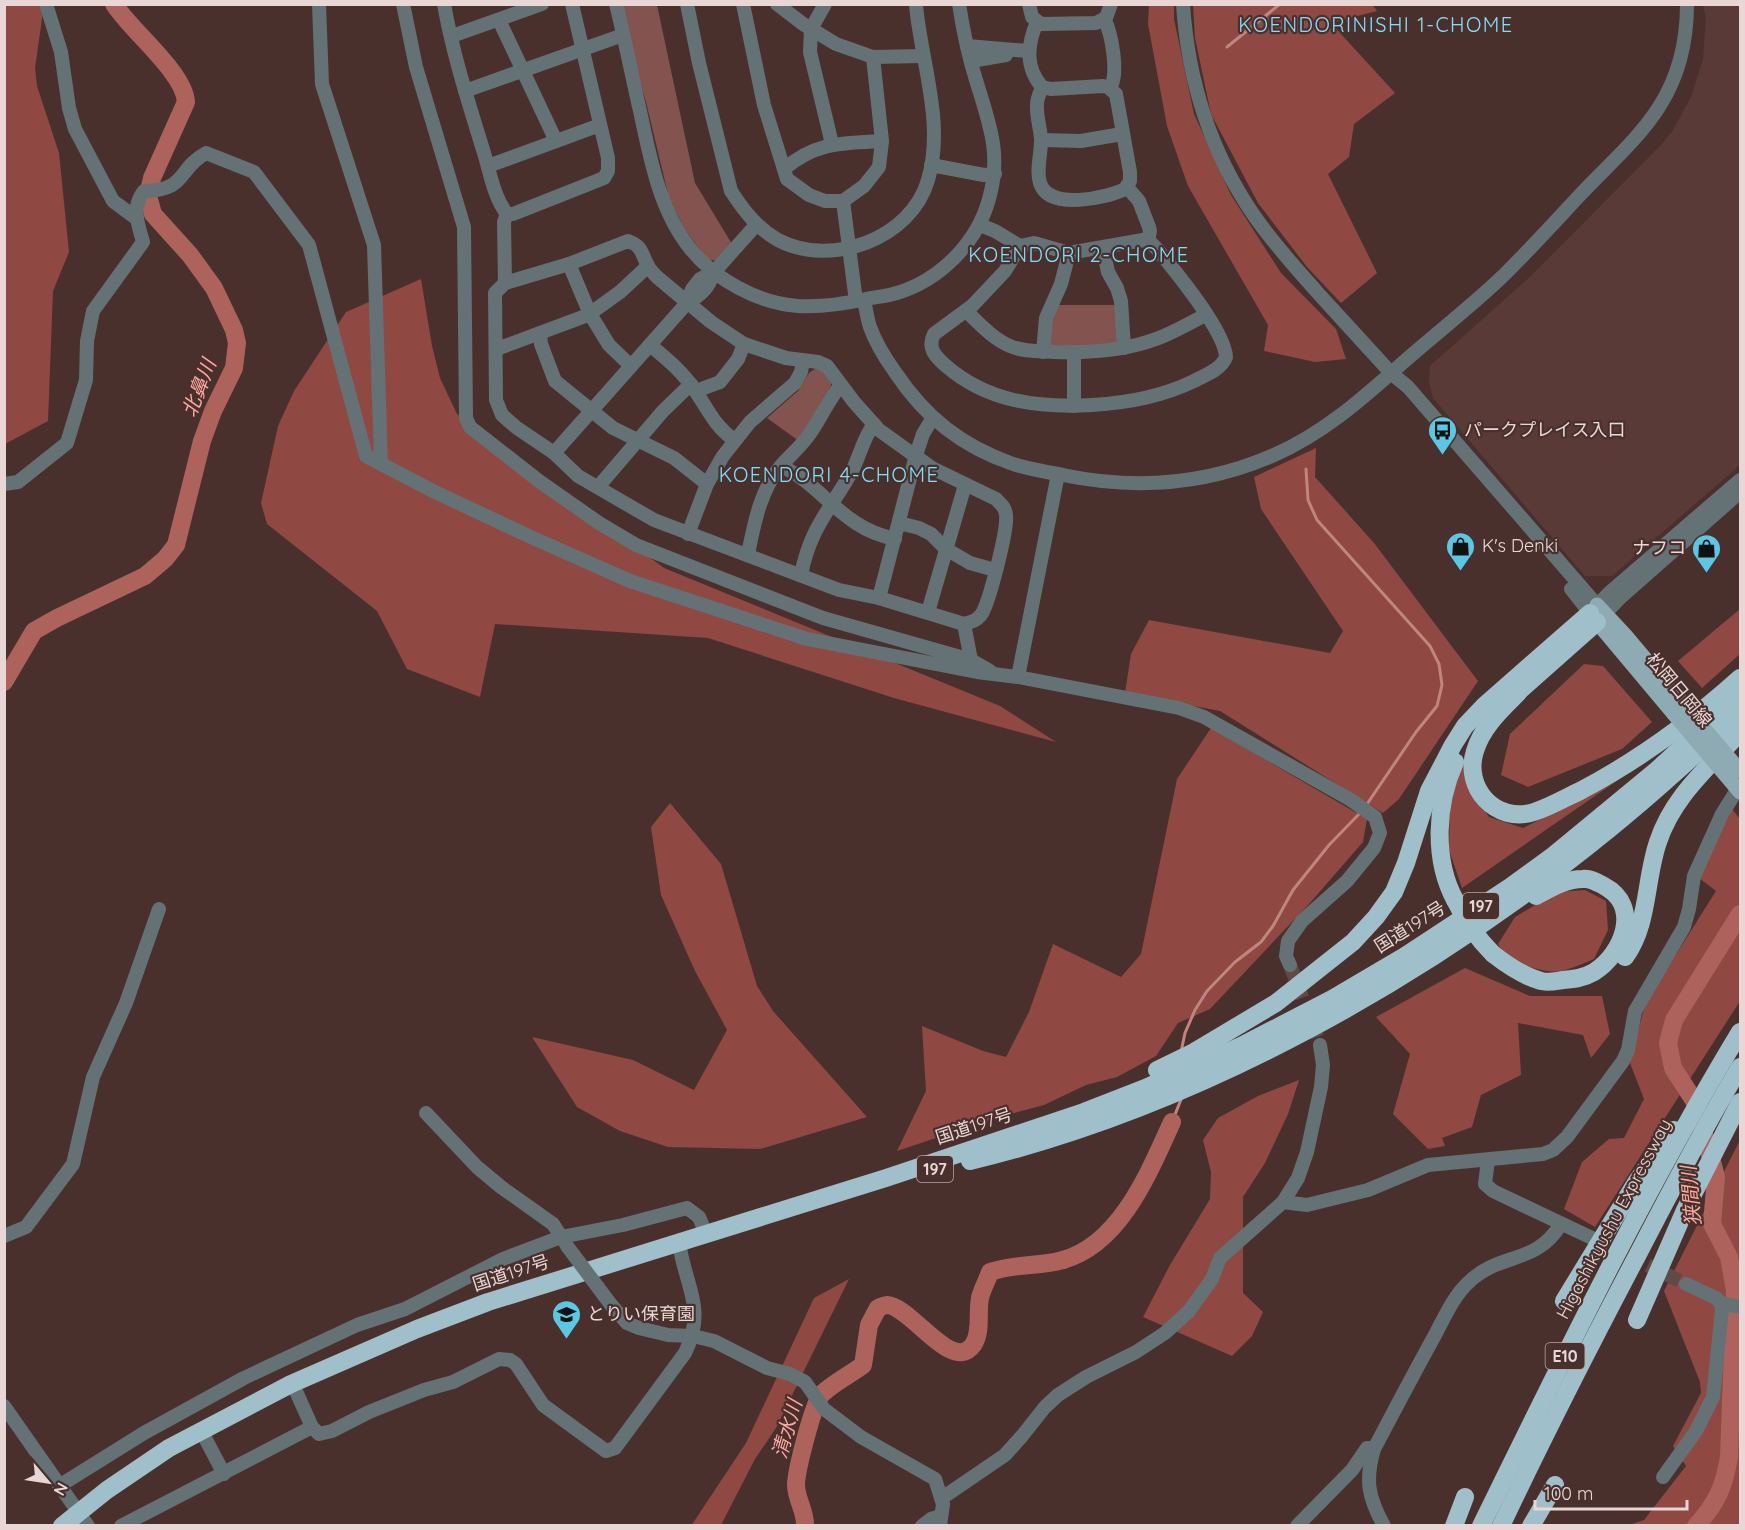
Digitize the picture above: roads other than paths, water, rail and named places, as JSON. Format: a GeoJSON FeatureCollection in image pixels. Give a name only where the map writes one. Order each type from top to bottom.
{"type":"FeatureCollection","features":[{"type":"Feature","properties":{"kind":"highway"},"geometry":{"type":"LineString","coordinates":[[1597,614],[1518,693],[1485,730],[1475,750],[1472,769],[1478,789],[1490,805],[1509,814],[1519,815],[1545,808],[1613,772],[1667,739],[1740,678]]}},
{"type":"Feature","properties":{"kind":"highway"},"geometry":{"type":"LineString","coordinates":[[1018,1134],[1194,1052],[1276,1003],[1353,942],[1376,917],[1394,892],[1406,863],[1429,791],[1465,726],[1485,705],[1597,614]]}},
{"type":"Feature","properties":{"kind":"highway"},"geometry":{"type":"LineString","coordinates":[[1348,1008],[1405,982],[1454,952],[1534,897],[1557,885],[1584,878],[1615,893],[1621,903],[1625,925],[1619,946],[1593,973],[1579,978],[1542,982],[1490,957],[1471,945],[1457,925],[1444,874],[1440,839],[1442,810],[1448,780],[1459,755],[1474,732],[1518,693]]}},
{"type":"Feature","properties":{"kind":"highway","name":"国道197号"},"geometry":{"type":"LineString","coordinates":[[81,1521],[142,1465],[177,1444],[291,1384],[417,1329],[488,1302],[886,1178],[1106,1104],[1241,1046],[1332,999],[1405,956],[1510,887],[1554,855],[1657,770],[1740,694]]}},
{"type":"Feature","properties":{"kind":"highway","name":"国道197号"},"geometry":{"type":"LineString","coordinates":[[62,1526],[81,1521],[147,1473],[204,1436],[295,1389],[414,1336],[485,1309],[893,1181],[1048,1141],[1100,1123],[1240,1063],[1348,1008],[1452,944],[1545,878],[1641,803],[1740,713]]}},
{"type":"Feature","properties":{"kind":"highway"},"geometry":{"type":"LineString","coordinates":[[1490,957],[1521,984],[1538,990],[1558,992],[1588,987],[1617,968],[1630,951],[1640,925],[1653,856],[1668,816],[1684,793],[1740,732]]}},
{"type":"Feature","properties":{"kind":"highway"},"geometry":{"type":"LineString","coordinates":[[1437,778],[1431,823],[1432,842],[1438,881],[1452,903]]}},
{"type":"Feature","properties":{"kind":"highway","name":"Higashikyushu Expressway"},"geometry":{"type":"LineString","coordinates":[[1481,1526],[1652,1189],[1730,1072],[1740,1032]]}},
{"type":"Feature","properties":{"kind":"highway"},"geometry":{"type":"LineString","coordinates":[[1564,1301],[1652,1189],[1730,1072]]}},
{"type":"Feature","properties":{"kind":"highway"},"geometry":{"type":"LineString","coordinates":[[1637,1320],[1685,1210],[1740,1102]]}},
{"type":"Feature","properties":{"kind":"highway","name":"Higashikyushu Expressway"},"geometry":{"type":"LineString","coordinates":[[1501,1526],[1538,1449],[1652,1189]]}},
{"type":"Feature","properties":{"kind":"highway"},"geometry":{"type":"LineString","coordinates":[[1531,1526],[1555,1485]]}},
{"type":"Feature","properties":{"kind":"highway"},"geometry":{"type":"LineString","coordinates":[[1454,1526],[1466,1497]]}},
{"type":"Feature","properties":{"kind":"main road","name":"松岡日岡線"},"geometry":{"type":"LineString","coordinates":[[1597,614],[1679,710],[1740,792]]}},
{"type":"Feature","properties":{"kind":"main road","name":"松岡日岡線"},"geometry":{"type":"LineString","coordinates":[[1679,710],[1740,771]]}},
{"type":"Feature","properties":{"kind":"street"},"geometry":{"type":"LineString","coordinates":[[46,4],[61,52],[69,108],[75,129],[113,201],[136,218]]}},
{"type":"Feature","properties":{"kind":"street"},"geometry":{"type":"LineString","coordinates":[[319,4],[322,84],[374,246],[381,463]]}},
{"type":"Feature","properties":{"kind":"street"},"geometry":{"type":"LineString","coordinates":[[403,4],[416,67],[464,228],[466,418],[470,427],[599,523],[636,545],[823,618],[971,660],[996,674]]}},
{"type":"Feature","properties":{"kind":"street"},"geometry":{"type":"LineString","coordinates":[[444,4],[465,91],[502,208],[507,214]]}},
{"type":"Feature","properties":{"kind":"street"},"geometry":{"type":"LineString","coordinates":[[452,36],[542,4]]}},
{"type":"Feature","properties":{"kind":"street"},"geometry":{"type":"LineString","coordinates":[[507,214],[513,214],[604,178],[608,171],[608,158],[572,4]]}},
{"type":"Feature","properties":{"kind":"street"},"geometry":{"type":"LineString","coordinates":[[616,4],[647,143],[661,194],[672,221],[689,247],[714,272],[737,286],[767,299],[798,306],[860,300],[898,293],[927,279],[954,259],[980,225],[989,201],[995,174],[995,152],[992,130],[971,61],[958,4]]}},
{"type":"Feature","properties":{"kind":"street"},"geometry":{"type":"LineString","coordinates":[[687,4],[699,63],[731,191],[756,225],[778,239],[805,249],[825,250],[849,248],[871,241],[894,229],[919,201],[928,181],[934,150],[934,123],[915,5]]}},
{"type":"Feature","properties":{"kind":"street"},"geometry":{"type":"LineString","coordinates":[[743,4],[764,105],[784,169],[788,179],[809,195],[825,201],[843,201],[864,186],[879,167],[882,141],[873,57]]}},
{"type":"Feature","properties":{"kind":"street"},"geometry":{"type":"LineString","coordinates":[[777,4],[836,44],[873,57],[922,56]]}},
{"type":"Feature","properties":{"kind":"street"},"geometry":{"type":"LineString","coordinates":[[825,4],[811,29],[810,52],[832,144]]}},
{"type":"Feature","properties":{"kind":"street"},"geometry":{"type":"LineString","coordinates":[[1029,4],[1032,17],[1037,22],[1096,23],[1108,15],[1111,4]]}},
{"type":"Feature","properties":{"kind":"street"},"geometry":{"type":"LineString","coordinates":[[1183,4],[1186,40],[1198,100],[1214,143],[1253,215],[1282,252],[1391,373],[1402,393],[1597,614]]}},
{"type":"Feature","properties":{"kind":"street"},"geometry":{"type":"LineString","coordinates":[[843,201],[849,248],[860,300],[870,327],[880,351],[911,396],[933,419],[966,442],[1017,465],[1096,481],[1135,484],[1184,481],[1227,472],[1277,454],[1324,429],[1504,274],[1652,118],[1673,81],[1680,61],[1686,30],[1687,4]]}},
{"type":"Feature","properties":{"kind":"street"},"geometry":{"type":"LineString","coordinates":[[1104,19],[1111,36],[1114,76],[1110,88]]}},
{"type":"Feature","properties":{"kind":"street"},"geometry":{"type":"LineString","coordinates":[[499,20],[556,141]]}},
{"type":"Feature","properties":{"kind":"street"},"geometry":{"type":"LineString","coordinates":[[1037,22],[1028,51],[1032,69],[1042,87],[1037,104],[1041,140],[1039,181],[1041,186],[1048,193],[1080,201],[1104,196],[1127,187]]}},
{"type":"Feature","properties":{"kind":"street"},"geometry":{"type":"LineString","coordinates":[[465,91],[623,35]]}},
{"type":"Feature","properties":{"kind":"street"},"geometry":{"type":"LineString","coordinates":[[967,46],[1028,51]]}},
{"type":"Feature","properties":{"kind":"street"},"geometry":{"type":"LineString","coordinates":[[971,61],[1028,51]]}},
{"type":"Feature","properties":{"kind":"street"},"geometry":{"type":"LineString","coordinates":[[1042,87],[1051,89],[1103,86],[1114,91],[1130,172],[1127,187]]}},
{"type":"Feature","properties":{"kind":"street"},"geometry":{"type":"LineString","coordinates":[[488,166],[600,125]]}},
{"type":"Feature","properties":{"kind":"street"},"geometry":{"type":"LineString","coordinates":[[1041,140],[1081,141],[1122,134]]}},
{"type":"Feature","properties":{"kind":"street"},"geometry":{"type":"LineString","coordinates":[[784,169],[796,159],[832,144],[882,141]]}},
{"type":"Feature","properties":{"kind":"street"},"geometry":{"type":"LineString","coordinates":[[4,483],[18,482],[67,443],[86,380],[87,341],[93,311],[143,242],[136,218],[137,199],[144,191],[162,190],[174,185],[196,159],[206,153],[254,172],[309,245],[366,456],[523,534],[630,581],[807,639],[1179,708],[1204,717],[1351,800],[1375,817],[1380,833],[1374,848],[1347,881],[1302,921],[1288,941],[1286,956],[1290,965]]}},
{"type":"Feature","properties":{"kind":"street"},"geometry":{"type":"LineString","coordinates":[[931,165],[984,175],[995,174]]}},
{"type":"Feature","properties":{"kind":"street"},"geometry":{"type":"LineString","coordinates":[[1127,187],[1139,201],[1149,226],[1148,241]]}},
{"type":"Feature","properties":{"kind":"street"},"geometry":{"type":"LineString","coordinates":[[505,283],[504,222],[507,214]]}},
{"type":"Feature","properties":{"kind":"street"},"geometry":{"type":"LineString","coordinates":[[554,453],[687,303],[699,296],[710,285],[714,272],[756,225]]}},
{"type":"Feature","properties":{"kind":"street"},"geometry":{"type":"LineString","coordinates":[[980,225],[996,231],[1020,246],[1034,243],[1069,253],[1148,241],[1158,250],[1206,315],[1225,351],[1225,361],[1219,368],[1184,385],[1137,401],[1074,406],[1023,403],[974,386],[950,369],[933,352],[932,338],[966,311],[1005,271],[1020,246]]}},
{"type":"Feature","properties":{"kind":"street"},"geometry":{"type":"LineString","coordinates":[[628,241],[636,244],[642,250],[648,266],[657,277],[730,336],[765,352],[818,362],[827,366],[874,424],[915,457],[964,485],[996,499],[1006,513],[1006,525],[982,613],[976,621],[964,624],[879,598],[839,590],[654,520],[578,476],[554,453],[502,415],[496,400],[495,293],[505,283],[569,264],[620,243],[628,241]]}},
{"type":"Feature","properties":{"kind":"street"},"geometry":{"type":"LineString","coordinates":[[1103,248],[1108,272],[1121,301],[1124,348]]}},
{"type":"Feature","properties":{"kind":"street"},"geometry":{"type":"LineString","coordinates":[[1043,352],[1046,318],[1061,284],[1069,253]]}},
{"type":"Feature","properties":{"kind":"street"},"geometry":{"type":"LineString","coordinates":[[569,264],[590,314],[609,345],[631,366]]}},
{"type":"Feature","properties":{"kind":"street"},"geometry":{"type":"LineString","coordinates":[[497,349],[590,314],[620,292],[648,266]]}},
{"type":"Feature","properties":{"kind":"street"},"geometry":{"type":"LineString","coordinates":[[966,311],[997,339],[1011,347],[1043,352],[1124,348],[1156,339],[1206,315]]}},
{"type":"Feature","properties":{"kind":"street"},"geometry":{"type":"LineString","coordinates":[[540,333],[541,344],[555,381],[613,428],[674,458],[707,484]]}},
{"type":"Feature","properties":{"kind":"street"},"geometry":{"type":"LineString","coordinates":[[597,488],[663,411],[693,388],[720,382],[738,358],[744,344]]}},
{"type":"Feature","properties":{"kind":"street"},"geometry":{"type":"LineString","coordinates":[[650,345],[678,368],[712,419],[734,440]]}},
{"type":"Feature","properties":{"kind":"street"},"geometry":{"type":"LineString","coordinates":[[1074,352],[1074,406]]}},
{"type":"Feature","properties":{"kind":"street"},"geometry":{"type":"LineString","coordinates":[[688,534],[707,484],[734,440],[750,422],[795,383],[801,372],[803,361]]}},
{"type":"Feature","properties":{"kind":"street"},"geometry":{"type":"LineString","coordinates":[[748,555],[756,518],[780,466],[802,446],[841,385]]}},
{"type":"Feature","properties":{"kind":"street"},"geometry":{"type":"LineString","coordinates":[[879,598],[915,457],[923,434],[933,419]]}},
{"type":"Feature","properties":{"kind":"street"},"geometry":{"type":"LineString","coordinates":[[801,575],[809,542],[831,502],[853,469],[874,424]]}},
{"type":"Feature","properties":{"kind":"street"},"geometry":{"type":"LineString","coordinates":[[780,466],[807,481],[855,523],[867,530],[895,539]]}},
{"type":"Feature","properties":{"kind":"street"},"geometry":{"type":"LineString","coordinates":[[1018,677],[1058,474]]}},
{"type":"Feature","properties":{"kind":"street"},"geometry":{"type":"LineString","coordinates":[[1597,614],[1740,480]]}},
{"type":"Feature","properties":{"kind":"street"},"geometry":{"type":"LineString","coordinates":[[928,612],[964,485]]}},
{"type":"Feature","properties":{"kind":"street"},"geometry":{"type":"LineString","coordinates":[[1597,614],[1621,597],[1740,491]]}},
{"type":"Feature","properties":{"kind":"street"},"geometry":{"type":"LineString","coordinates":[[899,523],[931,534],[946,549],[970,563],[995,570]]}},
{"type":"Feature","properties":{"kind":"street"},"geometry":{"type":"LineString","coordinates":[[964,624],[971,660]]}},
{"type":"Feature","properties":{"kind":"street"},"geometry":{"type":"LineString","coordinates":[[1283,1202],[1307,1205],[1368,1190],[1428,1165],[1543,1154],[1553,1150],[1581,1120],[1623,1061],[1628,1050],[1635,1011],[1684,927],[1694,876],[1722,814],[1740,785]]}},
{"type":"Feature","properties":{"kind":"street"},"geometry":{"type":"LineString","coordinates":[[4,1236],[26,1227],[73,1164],[93,1077],[126,1003],[159,909]]}},
{"type":"Feature","properties":{"kind":"street"},"geometry":{"type":"LineString","coordinates":[[942,1498],[1005,1455],[1058,1395],[1086,1377],[1136,1352],[1165,1332],[1189,1311],[1212,1279],[1220,1258],[1283,1202],[1298,1178],[1307,1152],[1321,1087],[1323,1065],[1320,1045]]}},
{"type":"Feature","properties":{"kind":"street"},"geometry":{"type":"LineString","coordinates":[[426,1113],[477,1167],[553,1224],[612,1306],[627,1323],[668,1335],[693,1336],[714,1341],[767,1368],[790,1374],[805,1382],[824,1410],[861,1437],[935,1479],[943,1504],[940,1521],[931,1519],[922,1526]]}},
{"type":"Feature","properties":{"kind":"street"},"geometry":{"type":"LineString","coordinates":[[1488,1160],[1485,1184],[1493,1191],[1592,1238]]}},
{"type":"Feature","properties":{"kind":"street"},"geometry":{"type":"LineString","coordinates":[[59,1486],[144,1433],[244,1378],[357,1325],[405,1309],[503,1259],[687,1208],[699,1217],[706,1234]]}},
{"type":"Feature","properties":{"kind":"street"},"geometry":{"type":"LineString","coordinates":[[1384,1526],[1368,1490],[1369,1467],[1374,1449],[1461,1289],[1471,1279],[1502,1261],[1525,1256],[1539,1249],[1553,1237],[1561,1224]]}},
{"type":"Feature","properties":{"kind":"street"},"geometry":{"type":"LineString","coordinates":[[295,1389],[312,1427],[319,1434],[332,1431],[369,1412],[424,1390],[453,1382],[499,1359],[510,1360],[516,1364],[543,1405],[606,1451],[615,1448],[685,1353],[693,1336],[696,1318],[694,1301],[682,1263],[680,1248]]}},
{"type":"Feature","properties":{"kind":"street"},"geometry":{"type":"LineString","coordinates":[[1686,1284],[1716,1298],[1721,1303],[1740,1307]]}},
{"type":"Feature","properties":{"kind":"street"},"geometry":{"type":"LineString","coordinates":[[1663,1477],[1696,1431],[1713,1397],[1721,1303]]}},
{"type":"Feature","properties":{"kind":"street"},"geometry":{"type":"LineString","coordinates":[[4,1406],[81,1521]]}},
{"type":"Feature","properties":{"kind":"street"},"geometry":{"type":"LineString","coordinates":[[121,1526],[312,1427]]}},
{"type":"Feature","properties":{"kind":"street"},"geometry":{"type":"LineString","coordinates":[[204,1436],[224,1474]]}},
{"type":"Feature","properties":{"kind":"street"},"geometry":{"type":"LineString","coordinates":[[1298,1526],[1352,1470],[1367,1449],[1374,1449]]}},
{"type":"Feature","properties":{"kind":"waterway","name":"北鼻川"},"geometry":{"type":"LineString","coordinates":[[4,682],[34,631],[145,576],[165,559],[176,545],[202,441],[213,411],[234,368],[237,343],[234,330],[214,288],[190,255],[153,214],[148,196],[152,178],[186,102],[183,90],[167,65],[114,4]]}},
{"type":"Feature","properties":{"kind":"waterway"},"geometry":{"type":"LineString","coordinates":[[1227,47],[1280,4]]}},
{"type":"Feature","properties":{"kind":"waterway"},"geometry":{"type":"LineString","coordinates":[[1306,469],[1308,500],[1317,520],[1430,646],[1439,664],[1442,685],[1437,706],[1416,732],[1365,807]]}},
{"type":"Feature","properties":{"kind":"waterway"},"geometry":{"type":"LineString","coordinates":[[1181,1052],[1185,1033],[1195,1010],[1207,991],[1235,962],[1261,942],[1273,926],[1293,890],[1329,845],[1361,812]]}},
{"type":"Feature","properties":{"kind":"waterway","name":"狭間川"},"geometry":{"type":"LineString","coordinates":[[1696,1526],[1718,1494],[1725,1477],[1729,1457],[1735,1291],[1729,1257],[1712,1224],[1716,1177],[1714,1169],[1695,1102],[1673,1068],[1668,1043],[1674,1020],[1740,914]]}},
{"type":"Feature","properties":{"kind":"waterway"},"geometry":{"type":"LineString","coordinates":[[1172,1122],[1182,1097]]}},
{"type":"Feature","properties":{"kind":"waterway","name":"清水川"},"geometry":{"type":"LineString","coordinates":[[805,1526],[796,1485],[814,1411],[825,1391],[863,1365],[869,1325],[878,1308],[887,1305],[897,1308],[943,1345],[954,1351],[964,1352],[976,1340],[980,1298],[990,1272],[1009,1267],[1063,1260],[1083,1251],[1101,1238],[1131,1203],[1154,1162],[1172,1122]]}},
{"type":"Feature","properties":{"kind":"tunnel"},"geometry":{"type":"LineString","coordinates":[[1290,965],[1320,1045]]}},
{"type":"Feature","properties":{"kind":"tunnel"},"geometry":{"type":"LineString","coordinates":[[1610,1247],[1686,1284]]}},
{"type":"Feature","properties":{"kind":"place","name":"パークプレイス入口"},"geometry":{"type":"Point","coordinates":[1443,456]}},
{"type":"Feature","properties":{"kind":"place","name":"K's Denki"},"geometry":{"type":"Point","coordinates":[1461,572]}},
{"type":"Feature","properties":{"kind":"place","name":"ナフコ"},"geometry":{"type":"Point","coordinates":[1707,574]}},
{"type":"Feature","properties":{"kind":"place","name":"とりい保育園"},"geometry":{"type":"Point","coordinates":[566,1340]}},
{"type":"Feature","properties":{"kind":"district","name":"KOENDORINISHI 1-CHOME"},"geometry":{"type":"Point","coordinates":[1376,25]}},
{"type":"Feature","properties":{"kind":"district","name":"KOENDORI 2-CHOME"},"geometry":{"type":"Point","coordinates":[1079,255]}},
{"type":"Feature","properties":{"kind":"district","name":"KOENDORI 4-CHOME"},"geometry":{"type":"Point","coordinates":[829,475]}}]}
